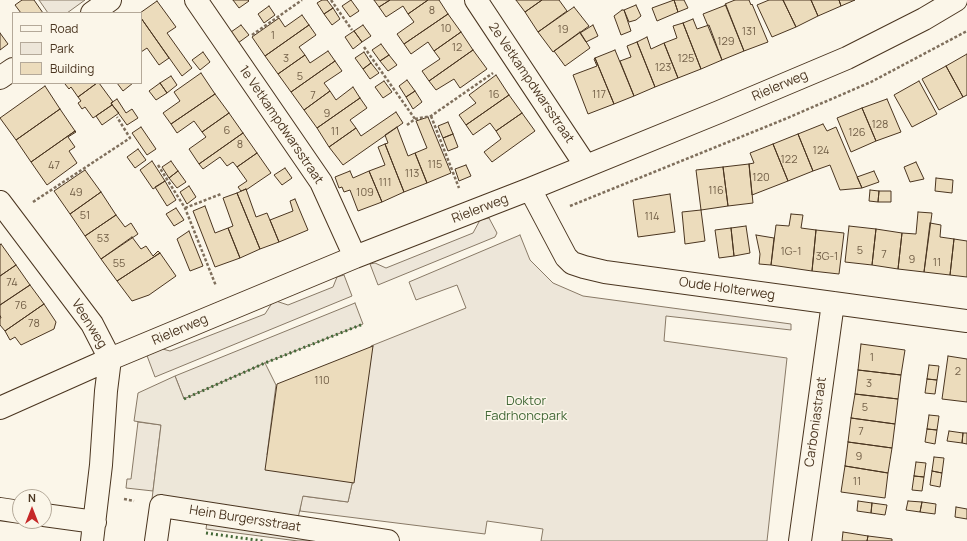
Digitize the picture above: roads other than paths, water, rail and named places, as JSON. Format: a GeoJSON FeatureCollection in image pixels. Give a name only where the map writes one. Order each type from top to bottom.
{"type":"FeatureCollection","features":[{"type":"Feature","properties":{"kind":"street"},"geometry":{"type":"LineString","coordinates":[[86,0],[86,12]]}},
{"type":"Feature","properties":{"kind":"street"},"geometry":{"type":"LineString","coordinates":[[93,12],[110,0]]}},
{"type":"Feature","properties":{"kind":"street","name":"1e Vetkampdwarsstraat"},"geometry":{"type":"LineString","coordinates":[[196,0],[321,182],[356,257]]}},
{"type":"Feature","properties":{"kind":"street","name":"2e Vetkampdwarsstraat"},"geometry":{"type":"LineString","coordinates":[[476,0],[586,166]]}},
{"type":"Feature","properties":{"kind":"street","name":"Rielerweg"},"geometry":{"type":"LineString","coordinates":[[0,408],[226,310],[530,189],[847,58],[924,19],[956,0]]}},
{"type":"Feature","properties":{"kind":"street"},"geometry":{"type":"LineString","coordinates":[[0,78],[12,70]]}},
{"type":"Feature","properties":{"kind":"street","name":"Oude Holterweg"},"geometry":{"type":"LineString","coordinates":[[530,189],[566,257],[572,263],[584,267],[605,272],[967,321]]}},
{"type":"Feature","properties":{"kind":"street","name":"Veenweg"},"geometry":{"type":"LineString","coordinates":[[6,210],[92,324],[110,359],[94,532]]}},
{"type":"Feature","properties":{"kind":"street","name":"Carboniastraat"},"geometry":{"type":"LineString","coordinates":[[800,541],[833,303]]}},
{"type":"Feature","properties":{"kind":"street","name":"Hein Burgersstraat"},"geometry":{"type":"LineString","coordinates":[[156,541],[161,506],[388,541]]}},
{"type":"Feature","properties":{"kind":"street"},"geometry":{"type":"LineString","coordinates":[[0,509],[12,511]]}},
{"type":"Feature","properties":{"kind":"street"},"geometry":{"type":"LineString","coordinates":[[52,518],[94,532]]}},
{"type":"Feature","properties":{"kind":"park label","name":"Doktor Fadrhoncpark"},"geometry":{"type":"Point","coordinates":[526,408]}}]}
